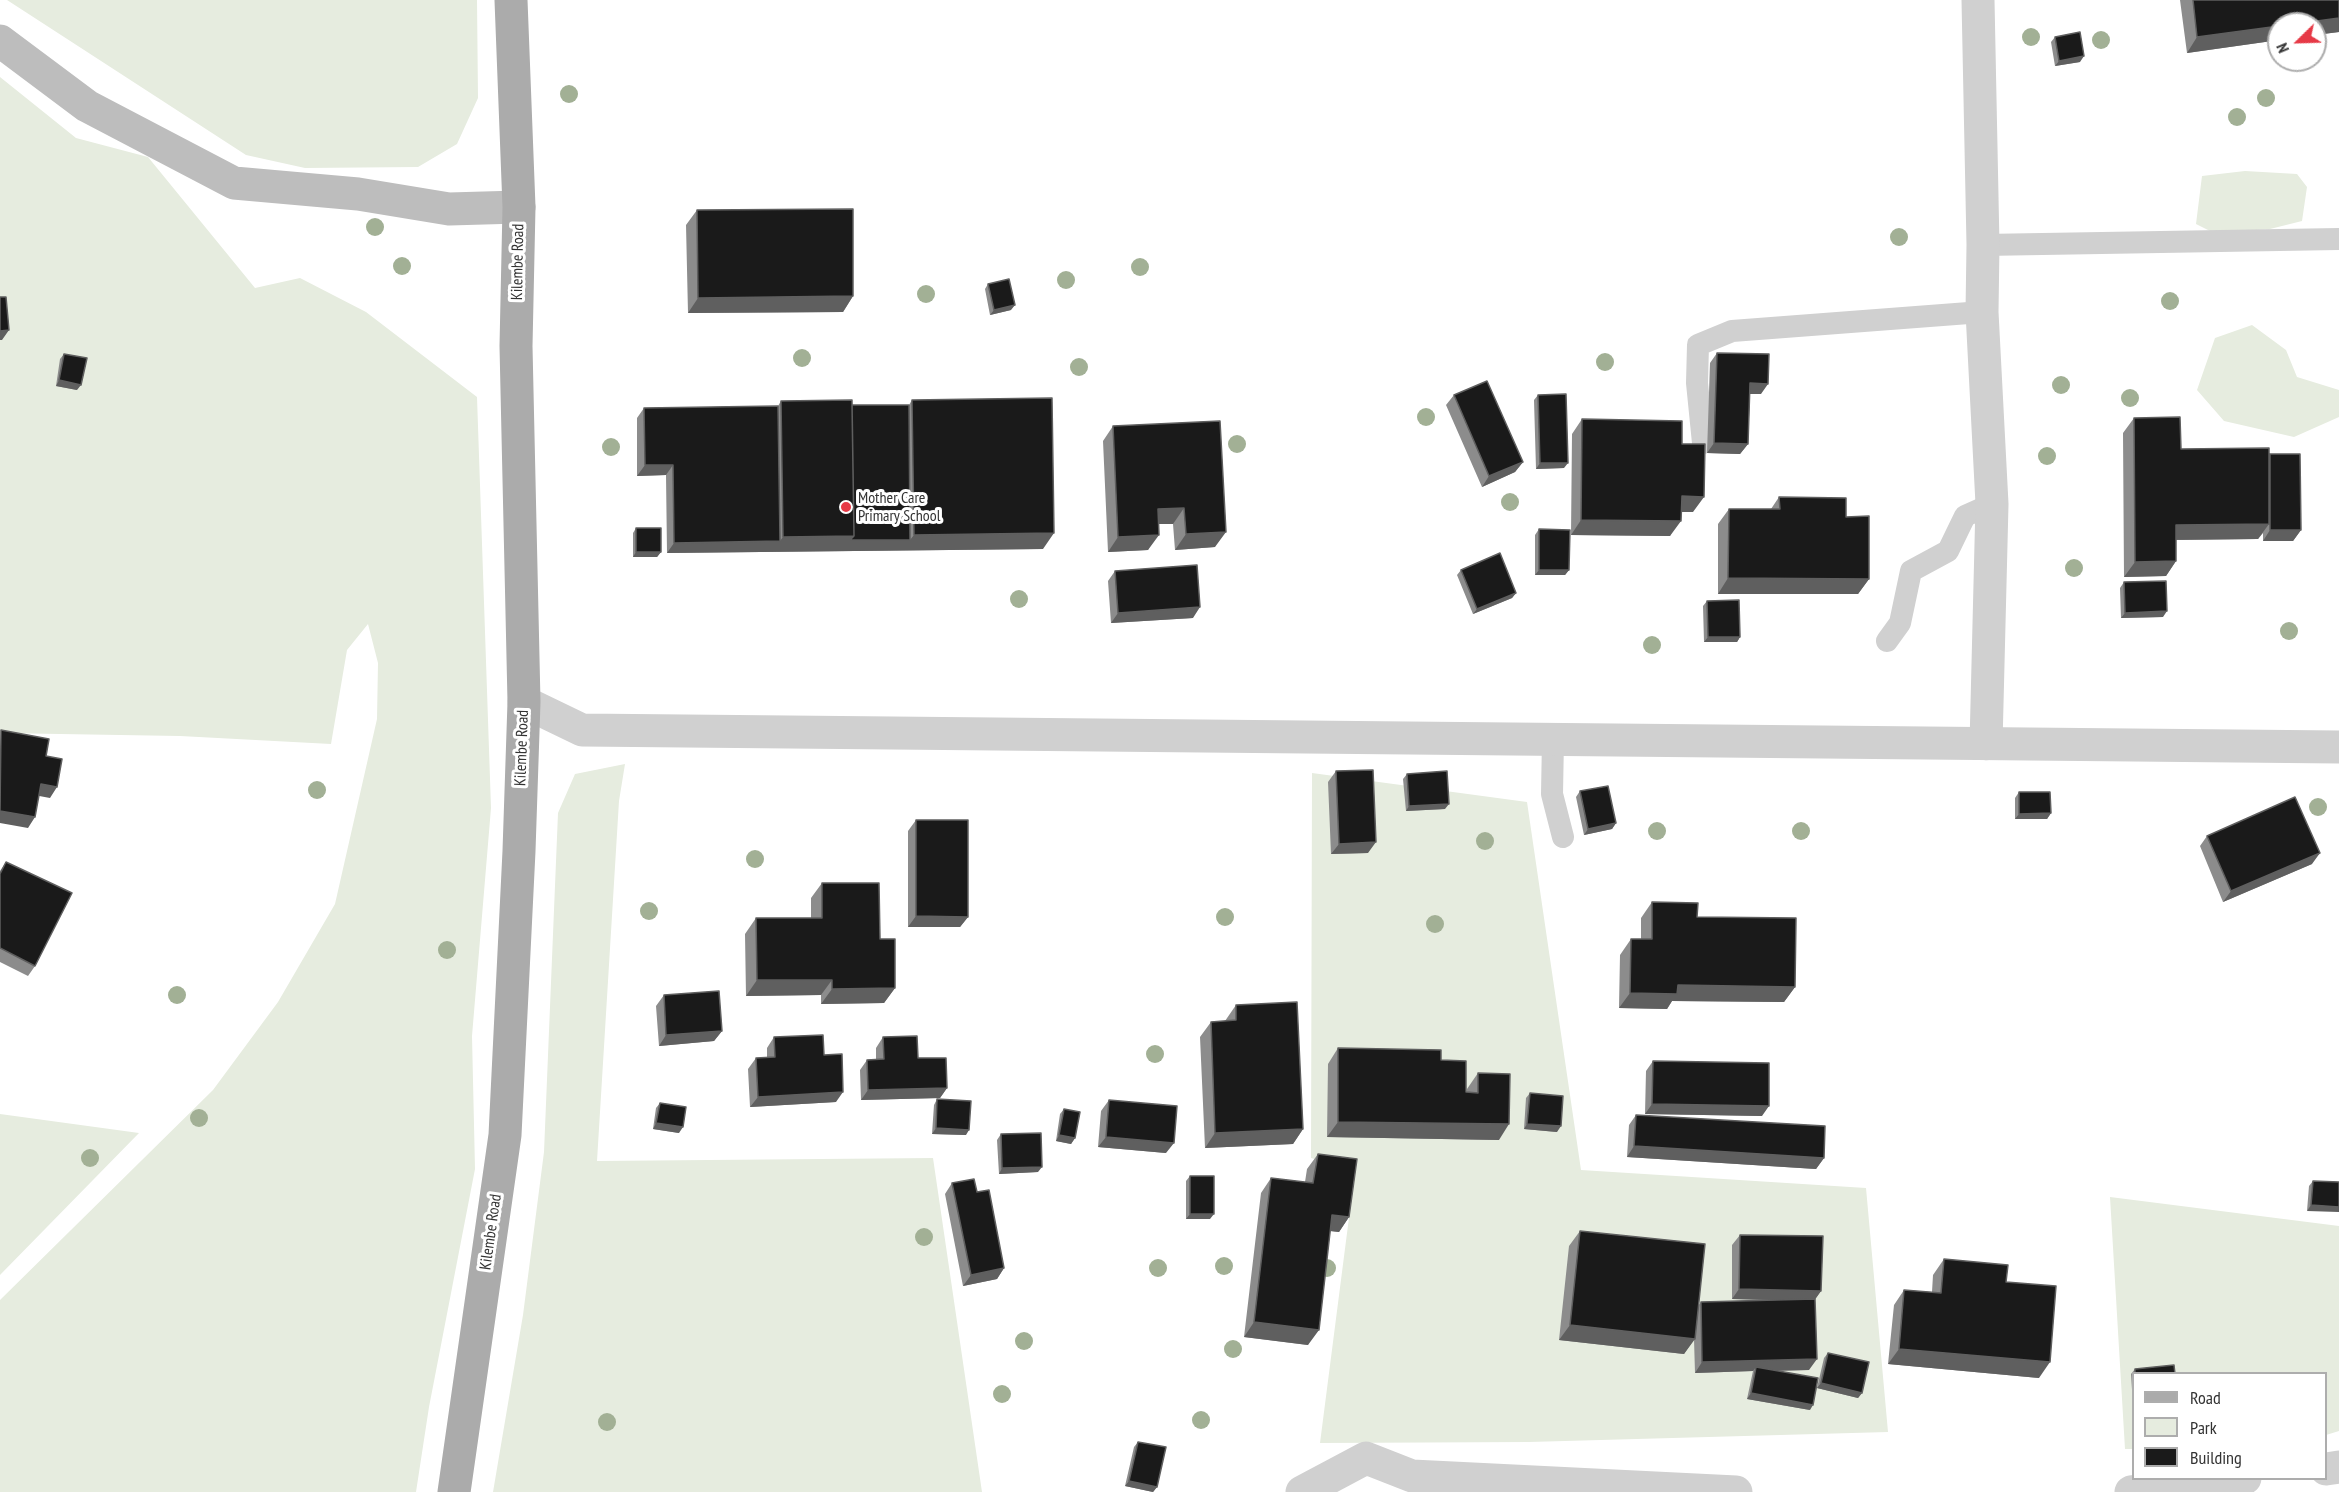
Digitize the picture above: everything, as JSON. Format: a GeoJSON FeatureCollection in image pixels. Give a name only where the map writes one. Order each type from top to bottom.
{"type":"FeatureCollection","features":[{"type":"Feature","properties":{"kind":"main road","name":"Kilembe Road"},"geometry":{"type":"LineString","coordinates":[[454,1492],[505,1135],[524,702],[516,346],[519,207],[511,0]]}},
{"type":"Feature","properties":{"kind":"street"},"geometry":{"type":"LineString","coordinates":[[1978,0],[1983,245],[1982,312],[1992,504],[1986,744]]}},
{"type":"Feature","properties":{"kind":"street"},"geometry":{"type":"LineString","coordinates":[[0,41],[87,106],[234,183],[358,194],[449,209],[519,207]]}},
{"type":"Feature","properties":{"kind":"street"},"geometry":{"type":"LineString","coordinates":[[524,702],[582,730],[2339,747]]}},
{"type":"Feature","properties":{"kind":"street"},"geometry":{"type":"LineString","coordinates":[[1302,1492],[1366,1458],[1412,1476],[1736,1492]]}},
{"type":"Feature","properties":{"kind":"street"},"geometry":{"type":"LineString","coordinates":[[2131,1492],[2236,1480]]}},
{"type":"Feature","properties":{"kind":"lane"},"geometry":{"type":"LineString","coordinates":[[1983,245],[2339,238]]}},
{"type":"Feature","properties":{"kind":"lane"},"geometry":{"type":"LineString","coordinates":[[1703,443],[1697,383],[1698,345],[1732,331],[1982,312]]}},
{"type":"Feature","properties":{"kind":"lane"},"geometry":{"type":"LineString","coordinates":[[1887,640],[1900,622],[1911,571],[1948,550],[1965,516],[1992,504]]}},
{"type":"Feature","properties":{"kind":"lane"},"geometry":{"type":"LineString","coordinates":[[1553,739],[1552,794],[1563,837]]}},
{"type":"Feature","properties":{"kind":"green space"},"geometry":{"type":"Polygon","coordinates":[[[7,0],[477,0],[478,98],[457,144],[418,167],[305,168],[246,155],[7,0]]]}},
{"type":"Feature","properties":{"kind":"green space"},"geometry":{"type":"Polygon","coordinates":[[[0,77],[76,138],[148,157],[255,288],[300,278],[366,312],[477,397],[491,808],[472,1036],[475,1169],[429,1407],[416,1492],[0,1492],[0,1300],[213,1090],[278,1002],[335,904],[377,719],[378,663],[368,624],[347,650],[331,744],[180,736],[0,733],[0,77]]]}},
{"type":"Feature","properties":{"kind":"green space"},"geometry":{"type":"Polygon","coordinates":[[[2245,171],[2297,174],[2307,187],[2302,221],[2270,229],[2214,233],[2196,224],[2202,176],[2245,171]]]}},
{"type":"Feature","properties":{"kind":"green space"},"geometry":{"type":"Polygon","coordinates":[[[2252,325],[2286,350],[2297,377],[2339,390],[2339,417],[2294,437],[2224,421],[2197,390],[2215,338],[2252,325]]]}},
{"type":"Feature","properties":{"kind":"green space"},"geometry":{"type":"Polygon","coordinates":[[[625,764],[619,801],[597,1161],[933,1158],[982,1492],[493,1492],[523,1315],[544,1152],[558,813],[575,774],[625,764]]]}},
{"type":"Feature","properties":{"kind":"green space"},"geometry":{"type":"Polygon","coordinates":[[[1312,773],[1527,802],[1581,1170],[1866,1188],[1888,1432],[1529,1442],[1320,1443],[1355,1171],[1311,1158],[1312,773]]]}},
{"type":"Feature","properties":{"kind":"green space"},"geometry":{"type":"Polygon","coordinates":[[[0,1114],[139,1133],[0,1275],[0,1114]]]}},
{"type":"Feature","properties":{"kind":"green space"},"geometry":{"type":"Polygon","coordinates":[[[2110,1197],[2339,1226],[2339,1431],[2327,1435],[2327,1372],[2132,1372],[2132,1449],[2125,1449],[2110,1197]]]}},
{"type":"Feature","properties":{"kind":"building"},"geometry":{"type":"Polygon","coordinates":[[[2193,0],[2339,0],[2339,18],[2327,20],[2327,12],[2267,12],[2267,28],[2197,37],[2193,0]]]}},
{"type":"Feature","properties":{"kind":"building"},"geometry":{"type":"Polygon","coordinates":[[[2080,32],[2084,56],[2059,61],[2055,37],[2080,32]]]}},
{"type":"Feature","properties":{"kind":"building"},"geometry":{"type":"Polygon","coordinates":[[[853,209],[853,296],[698,298],[697,210],[853,209]]]}},
{"type":"Feature","properties":{"kind":"building"},"geometry":{"type":"Polygon","coordinates":[[[1009,279],[1015,305],[994,310],[988,284],[1009,279]]]}},
{"type":"Feature","properties":{"kind":"building"},"geometry":{"type":"Polygon","coordinates":[[[0,297],[6,297],[9,330],[0,331],[0,297]]]}},
{"type":"Feature","properties":{"kind":"building"},"geometry":{"type":"Polygon","coordinates":[[[1717,353],[1769,354],[1768,384],[1750,383],[1748,444],[1714,443],[1717,353]]]}},
{"type":"Feature","properties":{"kind":"building"},"geometry":{"type":"Polygon","coordinates":[[[64,354],[87,358],[81,385],[59,380],[64,354]]]}},
{"type":"Feature","properties":{"kind":"building"},"geometry":{"type":"Polygon","coordinates":[[[1487,381],[1523,462],[1489,476],[1454,395],[1487,381]]]}},
{"type":"Feature","properties":{"kind":"building"},"geometry":{"type":"Polygon","coordinates":[[[1566,394],[1568,463],[1540,463],[1538,395],[1566,394]]]}},
{"type":"Feature","properties":{"kind":"building"},"geometry":{"type":"Polygon","coordinates":[[[1052,398],[1054,533],[914,535],[912,400],[1052,398]]]}},
{"type":"Feature","properties":{"kind":"building"},"geometry":{"type":"Polygon","coordinates":[[[852,400],[854,536],[783,537],[781,401],[852,400]]]}},
{"type":"Feature","properties":{"kind":"building"},"geometry":{"type":"Polygon","coordinates":[[[852,405],[909,405],[910,540],[850,540],[854,536],[852,405]]]}},
{"type":"Feature","properties":{"kind":"building"},"geometry":{"type":"Polygon","coordinates":[[[778,406],[780,541],[674,543],[673,465],[645,465],[644,408],[778,406]]]}},
{"type":"Feature","properties":{"kind":"building"},"geometry":{"type":"Polygon","coordinates":[[[2180,417],[2181,449],[2269,448],[2269,524],[2176,525],[2176,561],[2135,562],[2134,418],[2180,417]]]}},
{"type":"Feature","properties":{"kind":"building"},"geometry":{"type":"Polygon","coordinates":[[[1582,419],[1682,421],[1682,444],[1705,444],[1704,497],[1682,496],[1681,521],[1581,520],[1582,419]]]}},
{"type":"Feature","properties":{"kind":"building"},"geometry":{"type":"Polygon","coordinates":[[[1220,421],[1226,532],[1186,534],[1184,508],[1158,509],[1159,535],[1118,537],[1113,426],[1220,421]]]}},
{"type":"Feature","properties":{"kind":"building"},"geometry":{"type":"Polygon","coordinates":[[[2270,454],[2300,454],[2301,530],[2270,530],[2270,454]]]}},
{"type":"Feature","properties":{"kind":"building"},"geometry":{"type":"Polygon","coordinates":[[[1779,497],[1846,498],[1846,517],[1869,516],[1869,579],[1728,578],[1729,509],[1780,509],[1779,497]]]}},
{"type":"Feature","properties":{"kind":"building"},"geometry":{"type":"Polygon","coordinates":[[[636,528],[661,528],[661,552],[636,552],[636,528]]]}},
{"type":"Feature","properties":{"kind":"building"},"geometry":{"type":"Polygon","coordinates":[[[1539,529],[1570,530],[1569,570],[1539,570],[1539,529]]]}},
{"type":"Feature","properties":{"kind":"building"},"geometry":{"type":"Polygon","coordinates":[[[1500,553],[1516,593],[1477,609],[1461,570],[1500,553]]]}},
{"type":"Feature","properties":{"kind":"building"},"geometry":{"type":"Polygon","coordinates":[[[1197,565],[1200,607],[1118,613],[1115,571],[1197,565]]]}},
{"type":"Feature","properties":{"kind":"building"},"geometry":{"type":"Polygon","coordinates":[[[2166,581],[2167,611],[2125,613],[2124,582],[2166,581]]]}},
{"type":"Feature","properties":{"kind":"building"},"geometry":{"type":"Polygon","coordinates":[[[1739,600],[1740,637],[1708,637],[1707,601],[1739,600]]]}},
{"type":"Feature","properties":{"kind":"building"},"geometry":{"type":"Polygon","coordinates":[[[1,730],[49,739],[46,756],[62,759],[57,787],[41,784],[35,817],[0,811],[1,730]]]}},
{"type":"Feature","properties":{"kind":"building"},"geometry":{"type":"Polygon","coordinates":[[[1373,770],[1376,842],[1339,844],[1336,771],[1373,770]]]}},
{"type":"Feature","properties":{"kind":"building"},"geometry":{"type":"Polygon","coordinates":[[[1447,771],[1449,804],[1409,806],[1407,774],[1447,771]]]}},
{"type":"Feature","properties":{"kind":"building"},"geometry":{"type":"Polygon","coordinates":[[[1608,786],[1616,823],[1588,829],[1580,791],[1608,786]]]}},
{"type":"Feature","properties":{"kind":"building"},"geometry":{"type":"Polygon","coordinates":[[[2019,792],[2050,792],[2051,813],[2019,814],[2019,792]]]}},
{"type":"Feature","properties":{"kind":"building"},"geometry":{"type":"Polygon","coordinates":[[[2295,797],[2320,853],[2231,891],[2207,836],[2295,797]]]}},
{"type":"Feature","properties":{"kind":"building"},"geometry":{"type":"Polygon","coordinates":[[[916,820],[968,820],[968,917],[916,916],[916,820]]]}},
{"type":"Feature","properties":{"kind":"building"},"geometry":{"type":"Polygon","coordinates":[[[6,862],[72,893],[35,966],[0,948],[0,874],[6,862]]]}},
{"type":"Feature","properties":{"kind":"building"},"geometry":{"type":"Polygon","coordinates":[[[822,883],[879,883],[880,939],[895,939],[895,988],[832,989],[832,980],[757,980],[756,918],[822,918],[822,883]]]}},
{"type":"Feature","properties":{"kind":"building"},"geometry":{"type":"Polygon","coordinates":[[[1652,902],[1698,903],[1697,917],[1796,918],[1795,987],[1678,985],[1677,994],[1630,993],[1631,939],[1652,939],[1652,902]]]}},
{"type":"Feature","properties":{"kind":"building"},"geometry":{"type":"Polygon","coordinates":[[[719,991],[722,1031],[666,1035],[664,995],[719,991]]]}},
{"type":"Feature","properties":{"kind":"building"},"geometry":{"type":"Polygon","coordinates":[[[1297,1002],[1303,1129],[1215,1133],[1211,1022],[1236,1020],[1236,1005],[1297,1002]]]}},
{"type":"Feature","properties":{"kind":"building"},"geometry":{"type":"Polygon","coordinates":[[[823,1035],[824,1055],[842,1054],[843,1092],[758,1097],[756,1058],[775,1057],[774,1037],[823,1035]]]}},
{"type":"Feature","properties":{"kind":"building"},"geometry":{"type":"Polygon","coordinates":[[[917,1036],[918,1058],[946,1058],[947,1088],[868,1090],[867,1060],[884,1059],[883,1037],[917,1036]]]}},
{"type":"Feature","properties":{"kind":"building"},"geometry":{"type":"Polygon","coordinates":[[[1338,1048],[1441,1050],[1441,1060],[1466,1061],[1466,1092],[1478,1093],[1478,1073],[1510,1074],[1509,1124],[1338,1122],[1338,1048]]]}},
{"type":"Feature","properties":{"kind":"building"},"geometry":{"type":"Polygon","coordinates":[[[1653,1061],[1769,1063],[1769,1106],[1652,1104],[1653,1061]]]}},
{"type":"Feature","properties":{"kind":"building"},"geometry":{"type":"Polygon","coordinates":[[[1530,1093],[1563,1096],[1561,1126],[1527,1124],[1530,1093]]]}},
{"type":"Feature","properties":{"kind":"building"},"geometry":{"type":"Polygon","coordinates":[[[937,1099],[971,1101],[969,1130],[936,1128],[937,1099]]]}},
{"type":"Feature","properties":{"kind":"building"},"geometry":{"type":"Polygon","coordinates":[[[1109,1100],[1177,1106],[1174,1143],[1106,1137],[1109,1100]]]}},
{"type":"Feature","properties":{"kind":"building"},"geometry":{"type":"Polygon","coordinates":[[[660,1103],[686,1107],[683,1127],[656,1123],[660,1103]]]}},
{"type":"Feature","properties":{"kind":"building"},"geometry":{"type":"Polygon","coordinates":[[[1064,1109],[1080,1112],[1075,1138],[1059,1135],[1064,1109]]]}},
{"type":"Feature","properties":{"kind":"building"},"geometry":{"type":"Polygon","coordinates":[[[1636,1115],[1825,1126],[1824,1158],[1634,1146],[1636,1115]]]}},
{"type":"Feature","properties":{"kind":"building"},"geometry":{"type":"Polygon","coordinates":[[[1041,1133],[1042,1167],[1002,1168],[1001,1134],[1041,1133]]]}},
{"type":"Feature","properties":{"kind":"building"},"geometry":{"type":"Polygon","coordinates":[[[1318,1154],[1357,1159],[1349,1217],[1332,1215],[1319,1330],[1254,1322],[1271,1178],[1313,1183],[1318,1154]]]}},
{"type":"Feature","properties":{"kind":"building"},"geometry":{"type":"Polygon","coordinates":[[[1190,1176],[1214,1176],[1214,1214],[1190,1214],[1190,1176]]]}},
{"type":"Feature","properties":{"kind":"building"},"geometry":{"type":"Polygon","coordinates":[[[974,1179],[977,1192],[989,1190],[1004,1268],[971,1275],[952,1183],[974,1179]]]}},
{"type":"Feature","properties":{"kind":"building"},"geometry":{"type":"Polygon","coordinates":[[[2313,1181],[2339,1182],[2339,1207],[2311,1205],[2313,1181]]]}},
{"type":"Feature","properties":{"kind":"building"},"geometry":{"type":"Polygon","coordinates":[[[1580,1231],[1705,1244],[1695,1339],[1570,1325],[1580,1231]]]}},
{"type":"Feature","properties":{"kind":"building"},"geometry":{"type":"Polygon","coordinates":[[[1740,1235],[1823,1236],[1821,1291],[1739,1289],[1740,1235]]]}},
{"type":"Feature","properties":{"kind":"building"},"geometry":{"type":"Polygon","coordinates":[[[1944,1259],[2008,1265],[2006,1282],[2056,1286],[2050,1362],[1899,1349],[1904,1290],[1941,1293],[1944,1259]]]}},
{"type":"Feature","properties":{"kind":"building"},"geometry":{"type":"Polygon","coordinates":[[[1815,1299],[1817,1359],[1702,1362],[1701,1302],[1815,1299]]]}},
{"type":"Feature","properties":{"kind":"building"},"geometry":{"type":"Polygon","coordinates":[[[1828,1353],[1869,1362],[1862,1393],[1821,1383],[1828,1353]]]}},
{"type":"Feature","properties":{"kind":"building"},"geometry":{"type":"Polygon","coordinates":[[[2174,1365],[2175,1372],[2135,1372],[2135,1369],[2174,1365]]]}},
{"type":"Feature","properties":{"kind":"building"},"geometry":{"type":"Polygon","coordinates":[[[1756,1367],[1818,1378],[1813,1405],[1751,1393],[1756,1367]]]}},
{"type":"Feature","properties":{"kind":"building"},"geometry":{"type":"Polygon","coordinates":[[[1138,1442],[1166,1447],[1157,1487],[1129,1481],[1138,1442]]]}},
{"type":"Feature","properties":{"kind":"place","name":"Mother Care Primary School"},"geometry":{"type":"Point","coordinates":[846,507]}}]}
